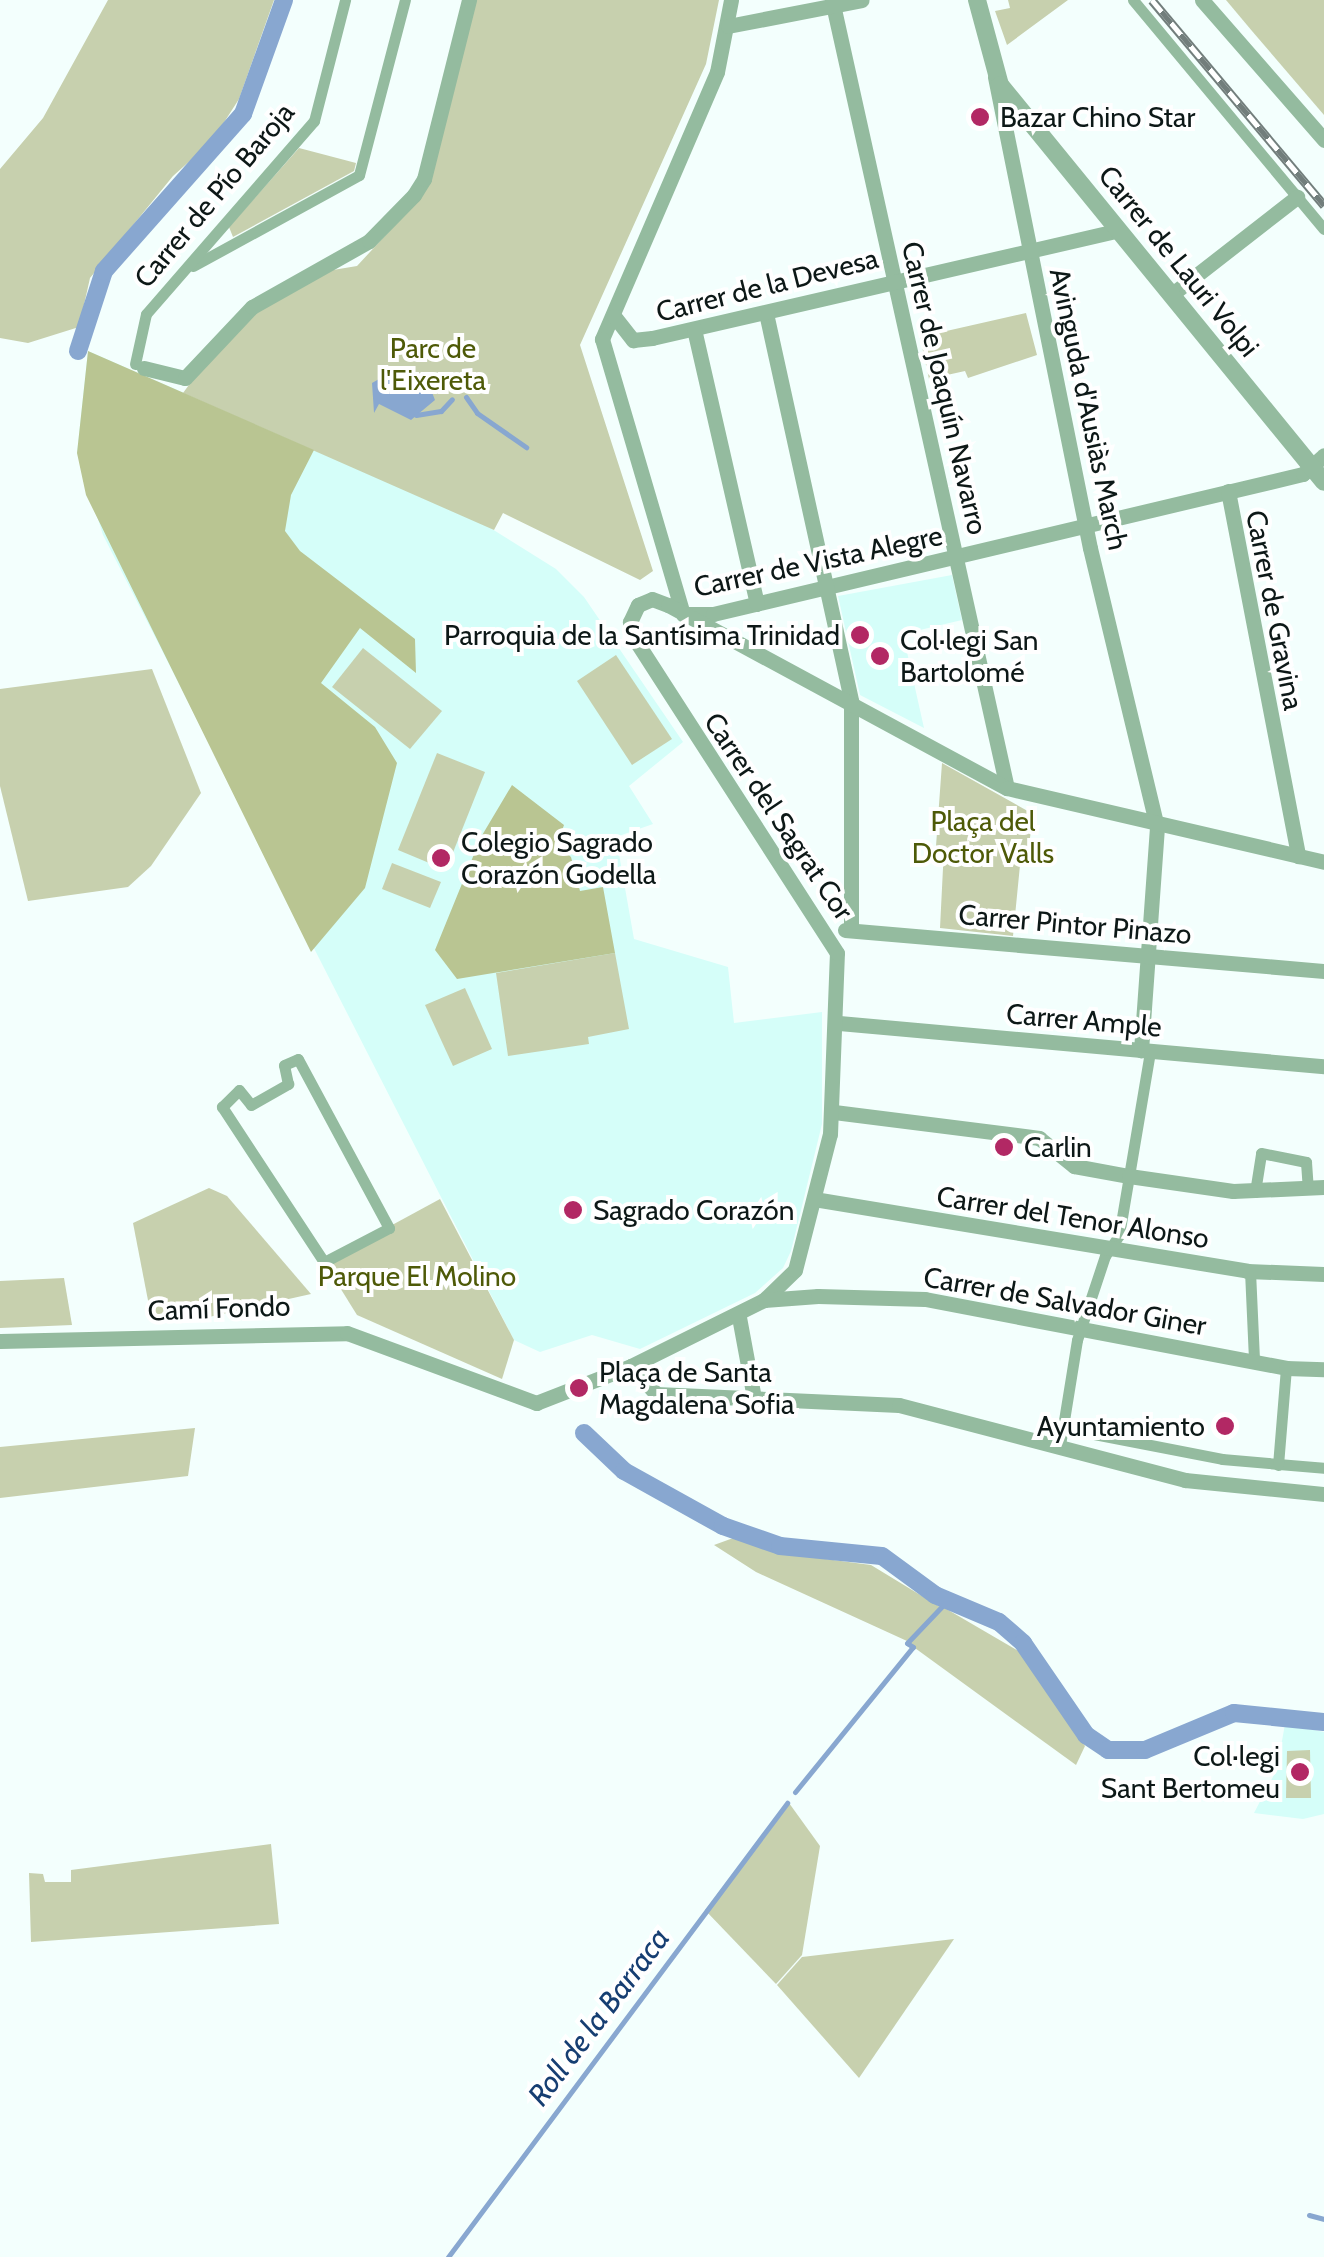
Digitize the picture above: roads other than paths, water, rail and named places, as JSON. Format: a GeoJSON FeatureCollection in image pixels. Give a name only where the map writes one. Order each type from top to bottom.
{"type":"FeatureCollection","features":[{"type":"Feature","properties":{"kind":"street","name":"Carrer de Pío Baroja"},"geometry":{"type":"LineString","coordinates":[[139,366],[146,314],[314,121],[345,0]]}},
{"type":"Feature","properties":{"kind":"street"},"geometry":{"type":"LineString","coordinates":[[190,268],[359,175],[405,0]]}},
{"type":"Feature","properties":{"kind":"street"},"geometry":{"type":"LineString","coordinates":[[139,366],[176,381],[190,375],[242,314],[369,241],[414,195],[424,179],[470,0]]}},
{"type":"Feature","properties":{"kind":"street"},"geometry":{"type":"LineString","coordinates":[[731,0],[716,72],[603,350],[683,614],[1007,788],[1157,827],[1324,862]]}},
{"type":"Feature","properties":{"kind":"street"},"geometry":{"type":"LineString","coordinates":[[728,26],[862,0]]}},
{"type":"Feature","properties":{"kind":"street","name":"Avinguda d'Ausiàs March"},"geometry":{"type":"LineString","coordinates":[[977,0],[1026,249],[1157,827],[1145,1050]]}},
{"type":"Feature","properties":{"kind":"street"},"geometry":{"type":"LineString","coordinates":[[1133,0],[1324,229]]}},
{"type":"Feature","properties":{"kind":"street"},"geometry":{"type":"LineString","coordinates":[[1202,0],[1324,140]]}},
{"type":"Feature","properties":{"kind":"street","name":"Carrer de Joaquín Navarro"},"geometry":{"type":"LineString","coordinates":[[833,3],[1007,788]]}},
{"type":"Feature","properties":{"kind":"street","name":"Carrer de Lauri Volpi"},"geometry":{"type":"LineString","coordinates":[[994,73],[1171,295],[1320,468]]}},
{"type":"Feature","properties":{"kind":"street"},"geometry":{"type":"LineString","coordinates":[[1171,295],[1296,196]]}},
{"type":"Feature","properties":{"kind":"street","name":"Carrer de la Devesa"},"geometry":{"type":"LineString","coordinates":[[614,316],[632,340],[766,313],[1118,230]]}},
{"type":"Feature","properties":{"kind":"street"},"geometry":{"type":"LineString","coordinates":[[766,313],[851,701],[851,930]]}},
{"type":"Feature","properties":{"kind":"street"},"geometry":{"type":"LineString","coordinates":[[694,329],[757,604]]}},
{"type":"Feature","properties":{"kind":"street","name":"Carrer de Vista Alegre"},"geometry":{"type":"LineString","coordinates":[[683,614],[757,604],[1320,468]]}},
{"type":"Feature","properties":{"kind":"street","name":"Carrer de Gravina"},"geometry":{"type":"LineString","coordinates":[[1228,491],[1298,856]]}},
{"type":"Feature","properties":{"kind":"street","name":"Carrer del Sagrat Cor"},"geometry":{"type":"LineString","coordinates":[[683,614],[658,600],[646,601],[630,622],[636,640],[838,953],[834,1112],[795,1270],[764,1300]]}},
{"type":"Feature","properties":{"kind":"street","name":"Carrer Pintor Pinazo"},"geometry":{"type":"LineString","coordinates":[[822,924],[851,930],[1324,971]]}},
{"type":"Feature","properties":{"kind":"street","name":"Carrer Ample"},"geometry":{"type":"LineString","coordinates":[[839,1023],[1324,1066]]}},
{"type":"Feature","properties":{"kind":"street"},"geometry":{"type":"LineString","coordinates":[[1062,1436],[1085,1325],[1112,1247],[1129,1176],[1145,1050]]}},
{"type":"Feature","properties":{"kind":"street"},"geometry":{"type":"LineString","coordinates":[[300,1062],[389,1228],[324,1262],[222,1106],[239,1090],[251,1105],[288,1084],[284,1064],[300,1062]]}},
{"type":"Feature","properties":{"kind":"street"},"geometry":{"type":"LineString","coordinates":[[834,1112],[1039,1138],[1074,1166],[1129,1176],[1256,1192],[1316,1188],[1306,1162],[1261,1153],[1256,1192]]}},
{"type":"Feature","properties":{"kind":"street","name":"Carrer del Tenor Alonso"},"geometry":{"type":"LineString","coordinates":[[814,1199],[1250,1271],[1324,1274]]}},
{"type":"Feature","properties":{"kind":"street"},"geometry":{"type":"LineString","coordinates":[[1250,1271],[1254,1360]]}},
{"type":"Feature","properties":{"kind":"street","name":"Carrer de Salvador Giner"},"geometry":{"type":"LineString","coordinates":[[764,1300],[926,1298],[1085,1325],[1286,1368],[1324,1369]]}},
{"type":"Feature","properties":{"kind":"street"},"geometry":{"type":"LineString","coordinates":[[764,1300],[738,1317],[631,1366],[656,1394],[899,1405],[1062,1436],[1324,1468]]}},
{"type":"Feature","properties":{"kind":"street"},"geometry":{"type":"LineString","coordinates":[[738,1317],[754,1398]]}},
{"type":"Feature","properties":{"kind":"street","name":"Camí Fondo"},"geometry":{"type":"LineString","coordinates":[[0,1341],[347,1333],[390,1344],[525,1402],[547,1401],[631,1366]]}},
{"type":"Feature","properties":{"kind":"street"},"geometry":{"type":"LineString","coordinates":[[1278,1465],[1286,1368]]}},
{"type":"Feature","properties":{"kind":"street"},"geometry":{"type":"LineString","coordinates":[[1062,1436],[1185,1480],[1324,1494]]}},
{"type":"Feature","properties":{"kind":"water"},"geometry":{"type":"Polygon","coordinates":[[[386,375],[428,382],[435,400],[411,420],[379,404],[374,413],[372,383],[386,375]]]}},
{"type":"Feature","properties":{"kind":"waterway"},"geometry":{"type":"LineString","coordinates":[[78,351],[104,271],[243,114],[284,0]]}},
{"type":"Feature","properties":{"kind":"waterway"},"geometry":{"type":"LineString","coordinates":[[466,397],[477,413],[526,447]]}},
{"type":"Feature","properties":{"kind":"waterway"},"geometry":{"type":"LineString","coordinates":[[416,415],[441,411],[452,399]]}},
{"type":"Feature","properties":{"kind":"waterway"},"geometry":{"type":"LineString","coordinates":[[584,1433],[624,1471],[723,1526],[780,1546],[882,1556],[935,1595],[999,1622],[1023,1643],[1086,1735],[1108,1750],[1145,1750],[1234,1713],[1324,1722]]}},
{"type":"Feature","properties":{"kind":"waterway","name":"Roll de la Barraca"},"geometry":{"type":"LineString","coordinates":[[795,1792],[913,1647],[907,1643],[947,1601]]}},
{"type":"Feature","properties":{"kind":"waterway","name":"Roll de la Barraca"},"geometry":{"type":"LineString","coordinates":[[448,2257],[787,1803]]}},
{"type":"Feature","properties":{"kind":"waterway"},"geometry":{"type":"LineString","coordinates":[[1309,2215],[1324,2219]]}},
{"type":"Feature","properties":{"kind":"railway"},"geometry":{"type":"LineString","coordinates":[[1152,0],[1324,205]]}},
{"type":"Feature","properties":{"kind":"place","name":"Bazar Chino Star"},"geometry":{"type":"Point","coordinates":[980,117]}},
{"type":"Feature","properties":{"kind":"place","name":"Parroquia de la Santísima Trinidad"},"geometry":{"type":"Point","coordinates":[860,635]}},
{"type":"Feature","properties":{"kind":"place","name":"Col·legi San Bartolomé"},"geometry":{"type":"Point","coordinates":[880,656]}},
{"type":"Feature","properties":{"kind":"place","name":"Colegio Sagrado Corazón Godella"},"geometry":{"type":"Point","coordinates":[441,858]}},
{"type":"Feature","properties":{"kind":"place","name":"Carlin"},"geometry":{"type":"Point","coordinates":[1004,1147]}},
{"type":"Feature","properties":{"kind":"place","name":"Sagrado Corazón"},"geometry":{"type":"Point","coordinates":[573,1210]}},
{"type":"Feature","properties":{"kind":"place","name":"Plaça de Santa Magdalena Sofia"},"geometry":{"type":"Point","coordinates":[579,1388]}},
{"type":"Feature","properties":{"kind":"place","name":"Ayuntamiento"},"geometry":{"type":"Point","coordinates":[1225,1426]}},
{"type":"Feature","properties":{"kind":"place","name":"Col·legi Sant Bertomeu"},"geometry":{"type":"Point","coordinates":[1300,1772]}},
{"type":"Feature","properties":{"kind":"park label","name":"Parc de l'Eixereta"},"geometry":{"type":"Point","coordinates":[433,364]}},
{"type":"Feature","properties":{"kind":"park label","name":"Plaça del Doctor Valls"},"geometry":{"type":"Point","coordinates":[983,837]}},
{"type":"Feature","properties":{"kind":"park label","name":"Parque El Molino"},"geometry":{"type":"Point","coordinates":[417,1276]}}]}
